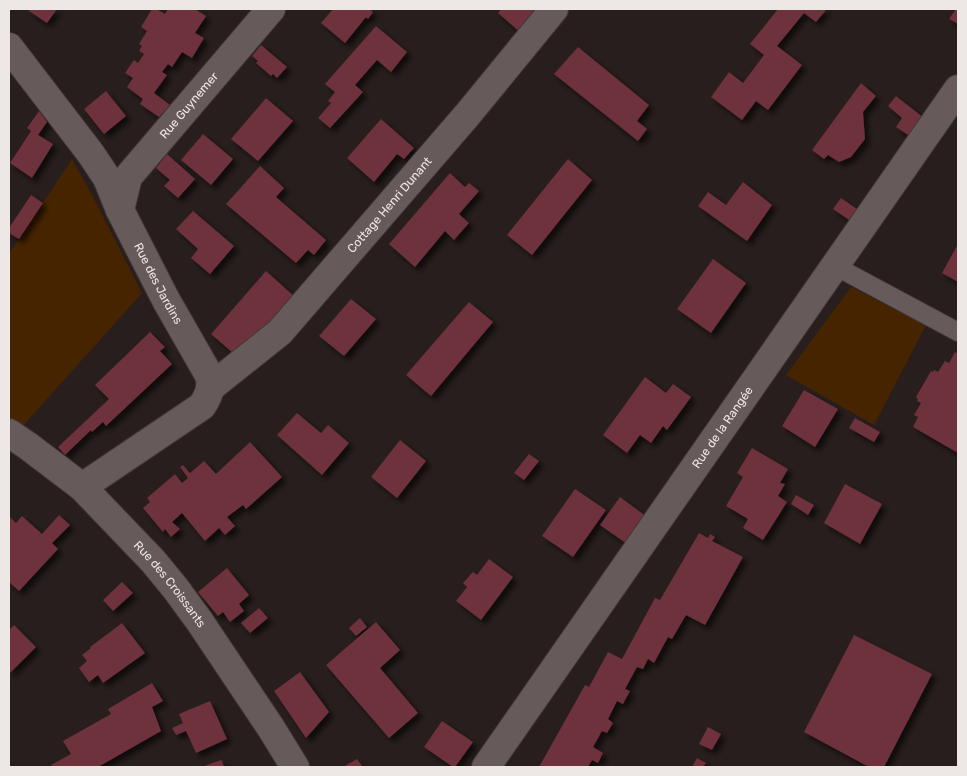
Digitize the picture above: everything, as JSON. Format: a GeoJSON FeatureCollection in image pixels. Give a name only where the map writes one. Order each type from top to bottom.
{"type":"FeatureCollection","features":[{"type":"Feature","properties":{"kind":"street","name":"Rue Guynemer"},"geometry":{"type":"LineString","coordinates":[[120,210],[128,177],[271,9]]}},
{"type":"Feature","properties":{"kind":"street","name":"Cottage Henri Dunant"},"geometry":{"type":"LineString","coordinates":[[211,387],[280,332],[468,114],[554,9]]}},
{"type":"Feature","properties":{"kind":"street","name":"Rue des Jardins"},"geometry":{"type":"LineString","coordinates":[[9,47],[91,154],[107,178],[120,210],[166,300],[210,377],[211,387]]}},
{"type":"Feature","properties":{"kind":"street","name":"Rue de la Rangée"},"geometry":{"type":"LineString","coordinates":[[486,767],[958,89]]}},
{"type":"Feature","properties":{"kind":"street"},"geometry":{"type":"LineString","coordinates":[[82,487],[202,406],[208,397],[211,387]]}},
{"type":"Feature","properties":{"kind":"street","name":"Rue des Croissants"},"geometry":{"type":"LineString","coordinates":[[9,433],[82,487],[154,561],[176,589],[271,728],[295,767]]}},
{"type":"Feature","properties":{"kind":"lane"},"geometry":{"type":"LineString","coordinates":[[835,266],[958,332]]}},
{"type":"Feature","properties":{"kind":"shaded area"},"geometry":{"type":"Polygon","coordinates":[[[72,159],[142,293],[21,428],[9,420],[9,254],[72,159]]]}},
{"type":"Feature","properties":{"kind":"shaded area"},"geometry":{"type":"Polygon","coordinates":[[[851,287],[926,325],[874,425],[786,375],[851,287]]]}},
{"type":"Feature","properties":{"kind":"building"},"geometry":{"type":"Polygon","coordinates":[[[29,9],[57,9],[47,23],[29,11],[29,9]]]}},
{"type":"Feature","properties":{"kind":"building"},"geometry":{"type":"Polygon","coordinates":[[[152,9],[165,14],[168,9],[195,9],[206,16],[195,33],[204,38],[192,58],[182,52],[172,67],[168,64],[162,72],[167,75],[154,93],[170,105],[159,117],[140,104],[143,99],[127,87],[133,78],[125,73],[134,60],[138,63],[144,54],[139,51],[142,46],[139,44],[147,31],[141,27],[152,9]]]}},
{"type":"Feature","properties":{"kind":"building"},"geometry":{"type":"Polygon","coordinates":[[[333,9],[369,9],[373,12],[368,19],[366,17],[345,43],[321,23],[333,9]]]}},
{"type":"Feature","properties":{"kind":"building"},"geometry":{"type":"Polygon","coordinates":[[[501,9],[542,9],[521,33],[498,13],[501,9]]]}},
{"type":"Feature","properties":{"kind":"building"},"geometry":{"type":"Polygon","coordinates":[[[778,9],[827,9],[816,22],[804,13],[777,46],[802,65],[768,110],[756,101],[742,120],[711,97],[729,72],[743,83],[764,55],[750,44],[778,9]]]}},
{"type":"Feature","properties":{"kind":"building"},"geometry":{"type":"Polygon","coordinates":[[[958,9],[958,24],[949,19],[958,9]]]}},
{"type":"Feature","properties":{"kind":"building"},"geometry":{"type":"Polygon","coordinates":[[[376,26],[407,52],[391,72],[377,60],[355,85],[363,92],[330,128],[318,118],[331,103],[328,101],[335,92],[325,84],[376,26]]]}},
{"type":"Feature","properties":{"kind":"building"},"geometry":{"type":"Polygon","coordinates":[[[261,45],[287,67],[277,78],[273,74],[271,76],[256,63],[258,61],[252,56],[261,45]]]}},
{"type":"Feature","properties":{"kind":"building"},"geometry":{"type":"Polygon","coordinates":[[[578,47],[649,105],[637,121],[647,129],[638,141],[554,74],[578,47]]]}},
{"type":"Feature","properties":{"kind":"building"},"geometry":{"type":"Polygon","coordinates":[[[861,83],[876,96],[863,112],[865,139],[851,157],[839,162],[828,155],[824,159],[812,150],[861,83]]]}},
{"type":"Feature","properties":{"kind":"building"},"geometry":{"type":"Polygon","coordinates":[[[106,91],[126,116],[104,134],[84,109],[106,91]]]}},
{"type":"Feature","properties":{"kind":"building"},"geometry":{"type":"Polygon","coordinates":[[[896,96],[924,118],[911,137],[896,127],[902,118],[888,106],[896,96]]]}},
{"type":"Feature","properties":{"kind":"building"},"geometry":{"type":"Polygon","coordinates":[[[266,98],[293,121],[258,161],[231,139],[266,98]]]}},
{"type":"Feature","properties":{"kind":"building"},"geometry":{"type":"Polygon","coordinates":[[[39,111],[47,122],[38,135],[53,144],[32,178],[10,163],[31,131],[27,128],[39,111]]]}},
{"type":"Feature","properties":{"kind":"building"},"geometry":{"type":"Polygon","coordinates":[[[381,119],[414,148],[404,159],[397,154],[374,182],[347,158],[381,119]]]}},
{"type":"Feature","properties":{"kind":"building"},"geometry":{"type":"Polygon","coordinates":[[[203,134],[233,159],[211,185],[181,160],[203,134]]]}},
{"type":"Feature","properties":{"kind":"building"},"geometry":{"type":"Polygon","coordinates":[[[167,154],[195,179],[178,198],[164,186],[170,180],[156,168],[167,154]]]}},
{"type":"Feature","properties":{"kind":"building"},"geometry":{"type":"Polygon","coordinates":[[[568,159],[592,180],[532,255],[507,235],[568,159]]]}},
{"type":"Feature","properties":{"kind":"building"},"geometry":{"type":"Polygon","coordinates":[[[260,166],[284,188],[276,197],[326,240],[314,255],[308,250],[296,263],[226,204],[260,166]]]}},
{"type":"Feature","properties":{"kind":"building"},"geometry":{"type":"Polygon","coordinates":[[[450,173],[465,187],[469,183],[479,191],[459,214],[469,223],[454,240],[445,231],[415,267],[389,244],[450,173]]]}},
{"type":"Feature","properties":{"kind":"building"},"geometry":{"type":"Polygon","coordinates":[[[743,182],[772,205],[747,241],[698,206],[708,192],[726,205],[743,182]]]}},
{"type":"Feature","properties":{"kind":"building"},"geometry":{"type":"Polygon","coordinates":[[[31,195],[43,203],[19,239],[9,233],[9,228],[31,195]]]}},
{"type":"Feature","properties":{"kind":"building"},"geometry":{"type":"Polygon","coordinates":[[[841,198],[860,211],[852,222],[833,209],[841,198]]]}},
{"type":"Feature","properties":{"kind":"building"},"geometry":{"type":"Polygon","coordinates":[[[193,211],[234,246],[210,274],[191,258],[198,249],[176,229],[193,211]]]}},
{"type":"Feature","properties":{"kind":"building"},"geometry":{"type":"Polygon","coordinates":[[[958,244],[958,282],[942,273],[958,244]]]}},
{"type":"Feature","properties":{"kind":"building"},"geometry":{"type":"Polygon","coordinates":[[[713,259],[746,283],[711,333],[677,309],[713,259]]]}},
{"type":"Feature","properties":{"kind":"building"},"geometry":{"type":"Polygon","coordinates":[[[266,271],[295,297],[241,360],[211,334],[266,271]]]}},
{"type":"Feature","properties":{"kind":"building"},"geometry":{"type":"Polygon","coordinates":[[[351,299],[376,319],[344,356],[319,336],[351,299]]]}},
{"type":"Feature","properties":{"kind":"building"},"geometry":{"type":"Polygon","coordinates":[[[469,302],[493,322],[431,396],[406,375],[469,302]]]}},
{"type":"Feature","properties":{"kind":"building"},"geometry":{"type":"Polygon","coordinates":[[[150,332],[165,347],[160,351],[172,364],[106,426],[103,422],[92,432],[91,430],[65,455],[58,447],[109,399],[95,385],[150,332]]]}},
{"type":"Feature","properties":{"kind":"building"},"geometry":{"type":"Polygon","coordinates":[[[955,352],[958,354],[958,453],[913,427],[918,417],[914,415],[921,403],[917,401],[916,397],[931,371],[938,372],[945,361],[949,363],[955,352]]]}},
{"type":"Feature","properties":{"kind":"building"},"geometry":{"type":"Polygon","coordinates":[[[645,377],[666,393],[673,384],[691,397],[667,430],[663,426],[651,443],[640,435],[627,453],[603,435],[645,377]]]}},
{"type":"Feature","properties":{"kind":"building"},"geometry":{"type":"Polygon","coordinates":[[[804,390],[838,409],[815,447],[782,426],[804,390]]]}},
{"type":"Feature","properties":{"kind":"building"},"geometry":{"type":"Polygon","coordinates":[[[297,413],[321,433],[328,425],[349,443],[322,475],[277,435],[297,413]]]}},
{"type":"Feature","properties":{"kind":"building"},"geometry":{"type":"Polygon","coordinates":[[[855,418],[880,432],[874,442],[849,428],[855,418]]]}},
{"type":"Feature","properties":{"kind":"building"},"geometry":{"type":"Polygon","coordinates":[[[400,440],[426,461],[397,498],[371,477],[400,440]]]}},
{"type":"Feature","properties":{"kind":"building"},"geometry":{"type":"Polygon","coordinates":[[[250,442],[282,477],[246,509],[243,505],[227,517],[235,526],[225,535],[219,528],[205,541],[182,513],[172,522],[180,529],[171,537],[165,529],[163,532],[143,508],[150,502],[147,498],[175,474],[182,483],[188,478],[180,467],[183,465],[190,473],[204,461],[216,474],[250,442]]]}},
{"type":"Feature","properties":{"kind":"building"},"geometry":{"type":"Polygon","coordinates":[[[752,448],[788,469],[780,483],[785,484],[778,496],[787,502],[763,540],[743,528],[748,519],[726,506],[743,477],[737,473],[752,448]]]}},
{"type":"Feature","properties":{"kind":"building"},"geometry":{"type":"Polygon","coordinates":[[[529,454],[539,461],[524,480],[514,473],[529,454]]]}},
{"type":"Feature","properties":{"kind":"building"},"geometry":{"type":"Polygon","coordinates":[[[845,484],[882,504],[860,544],[824,523],[845,484]]]}},
{"type":"Feature","properties":{"kind":"building"},"geometry":{"type":"Polygon","coordinates":[[[575,489],[606,510],[573,557],[542,536],[575,489]]]}},
{"type":"Feature","properties":{"kind":"building"},"geometry":{"type":"Polygon","coordinates":[[[796,495],[814,505],[808,515],[791,504],[796,495]]]}},
{"type":"Feature","properties":{"kind":"building"},"geometry":{"type":"Polygon","coordinates":[[[620,497],[647,517],[627,544],[600,525],[620,497]]]}},
{"type":"Feature","properties":{"kind":"building"},"geometry":{"type":"Polygon","coordinates":[[[59,515],[70,525],[52,543],[58,549],[19,591],[9,582],[9,516],[16,523],[22,516],[42,534],[59,515]]]}},
{"type":"Feature","properties":{"kind":"building"},"geometry":{"type":"Polygon","coordinates":[[[699,533],[708,538],[710,534],[715,537],[712,541],[743,557],[705,625],[686,615],[672,639],[668,637],[654,663],[648,659],[643,669],[637,667],[625,689],[630,691],[623,704],[617,701],[608,719],[613,723],[607,733],[602,731],[593,747],[603,753],[598,763],[592,760],[588,767],[539,767],[585,685],[589,687],[608,652],[622,659],[655,598],[660,600],[699,533]]]}},
{"type":"Feature","properties":{"kind":"building"},"geometry":{"type":"Polygon","coordinates":[[[489,559],[513,577],[481,620],[456,601],[467,587],[463,583],[473,572],[477,575],[489,559]]]}},
{"type":"Feature","properties":{"kind":"building"},"geometry":{"type":"Polygon","coordinates":[[[227,568],[249,595],[239,604],[244,611],[230,622],[223,612],[218,616],[198,592],[227,568]]]}},
{"type":"Feature","properties":{"kind":"building"},"geometry":{"type":"Polygon","coordinates":[[[122,582],[133,593],[113,611],[103,600],[122,582]]]}},
{"type":"Feature","properties":{"kind":"building"},"geometry":{"type":"Polygon","coordinates":[[[259,608],[268,618],[250,633],[241,623],[259,608]]]}},
{"type":"Feature","properties":{"kind":"building"},"geometry":{"type":"Polygon","coordinates":[[[360,618],[367,627],[356,636],[349,628],[360,618]]]}},
{"type":"Feature","properties":{"kind":"building"},"geometry":{"type":"Polygon","coordinates":[[[376,622],[400,650],[380,668],[418,713],[389,738],[326,665],[376,622]]]}},
{"type":"Feature","properties":{"kind":"building"},"geometry":{"type":"Polygon","coordinates":[[[122,623],[145,653],[103,683],[98,675],[89,682],[79,668],[87,661],[82,655],[122,623]]]}},
{"type":"Feature","properties":{"kind":"building"},"geometry":{"type":"Polygon","coordinates":[[[14,625],[36,647],[9,674],[9,630],[14,625]]]}},
{"type":"Feature","properties":{"kind":"building"},"geometry":{"type":"Polygon","coordinates":[[[854,635],[932,674],[884,767],[869,767],[804,732],[854,635]]]}},
{"type":"Feature","properties":{"kind":"building"},"geometry":{"type":"Polygon","coordinates":[[[300,672],[329,712],[306,738],[274,691],[300,672]]]}},
{"type":"Feature","properties":{"kind":"building"},"geometry":{"type":"Polygon","coordinates":[[[152,683],[163,701],[152,707],[161,731],[98,767],[52,767],[51,765],[71,754],[63,741],[111,714],[108,709],[152,683]]]}},
{"type":"Feature","properties":{"kind":"building"},"geometry":{"type":"Polygon","coordinates":[[[210,701],[227,739],[196,753],[186,731],[176,735],[172,728],[183,723],[179,714],[210,701]]]}},
{"type":"Feature","properties":{"kind":"building"},"geometry":{"type":"Polygon","coordinates":[[[442,721],[473,742],[455,767],[424,747],[442,721]]]}},
{"type":"Feature","properties":{"kind":"building"},"geometry":{"type":"Polygon","coordinates":[[[708,727],[721,734],[712,750],[699,744],[708,727]]]}},
{"type":"Feature","properties":{"kind":"building"},"geometry":{"type":"Polygon","coordinates":[[[697,758],[706,763],[703,767],[692,767],[697,758]]]}},
{"type":"Feature","properties":{"kind":"building"},"geometry":{"type":"Polygon","coordinates":[[[357,759],[363,767],[343,767],[357,759]]]}},
{"type":"Feature","properties":{"kind":"building"},"geometry":{"type":"Polygon","coordinates":[[[222,760],[224,767],[202,767],[215,762],[222,760]]]}}]}
